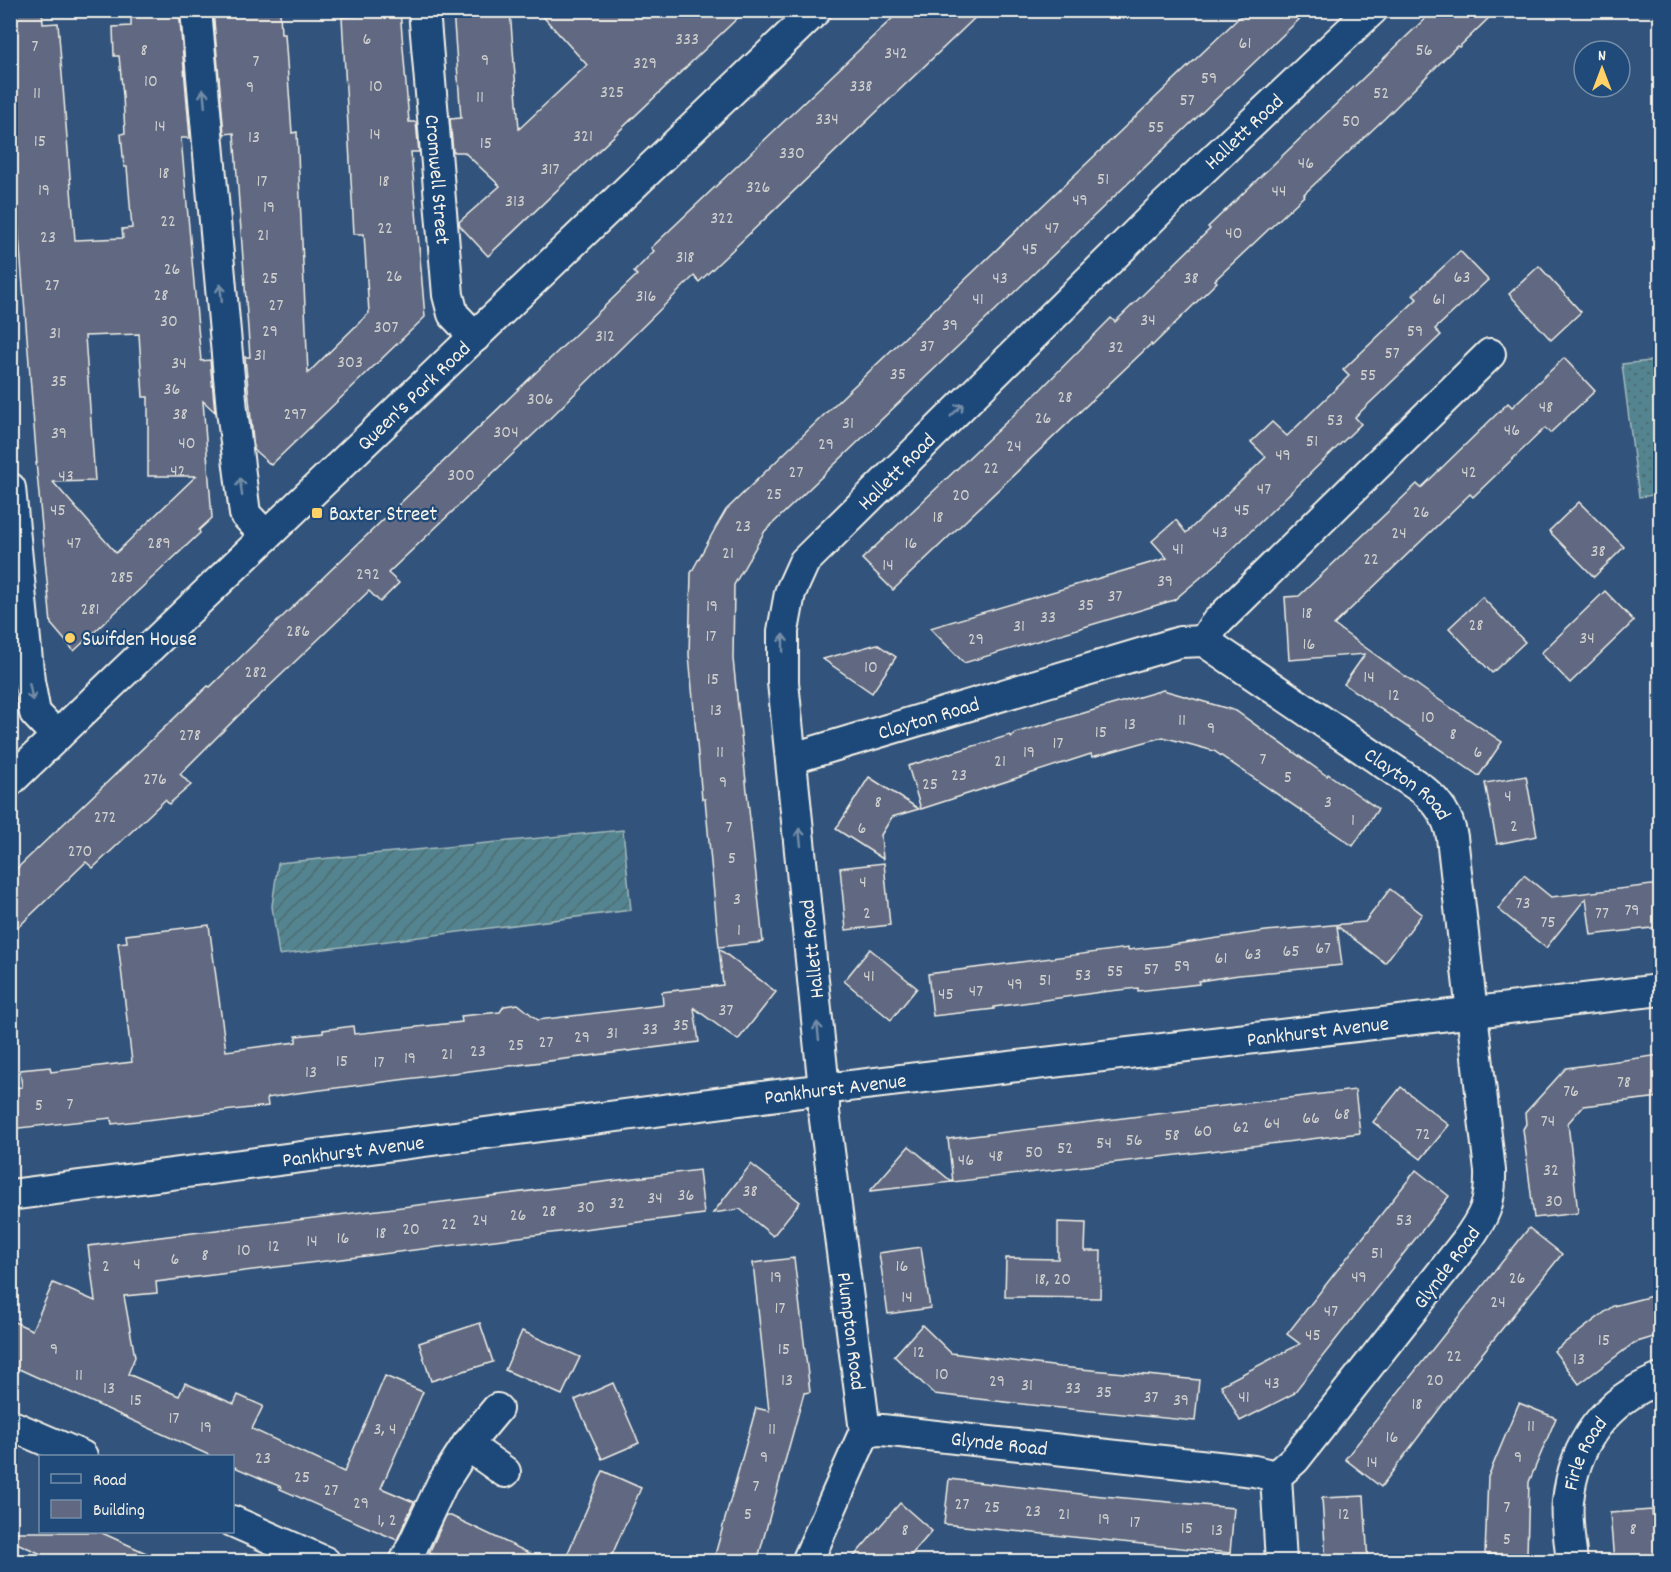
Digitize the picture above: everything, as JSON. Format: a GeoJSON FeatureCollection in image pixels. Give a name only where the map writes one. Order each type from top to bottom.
{"type":"FeatureCollection","features":[{"type":"Feature","properties":{"kind":"street"},"geometry":{"type":"LineString","coordinates":[[196,10],[232,410],[245,514],[266,536]]}},
{"type":"Feature","properties":{"kind":"street","name":"Cromwell Street"},"geometry":{"type":"LineString","coordinates":[[424,10],[448,295],[453,314],[475,337]]}},
{"type":"Feature","properties":{"kind":"street","name":"Queen's Park Road"},"geometry":{"type":"LineString","coordinates":[[10,781],[816,10]]}},
{"type":"Feature","properties":{"kind":"street","name":"Hallett Road"},"geometry":{"type":"LineString","coordinates":[[824,1089],[783,682],[783,630],[790,593],[804,562],[1163,207],[1372,10]]}},
{"type":"Feature","properties":{"kind":"street"},"geometry":{"type":"LineString","coordinates":[[1204,641],[1215,624],[1490,354]]}},
{"type":"Feature","properties":{"kind":"street"},"geometry":{"type":"LineString","coordinates":[[10,488],[29,681],[35,713],[57,736]]}},
{"type":"Feature","properties":{"kind":"street","name":"Clayton Road"},"geometry":{"type":"LineString","coordinates":[[792,757],[1180,642],[1204,641],[1422,789],[1442,808],[1452,837],[1473,1011]]}},
{"type":"Feature","properties":{"kind":"street","name":"Pankhurst Avenue"},"geometry":{"type":"LineString","coordinates":[[10,1195],[824,1089],[1660,990]]}},
{"type":"Feature","properties":{"kind":"street","name":"Glynde Road"},"geometry":{"type":"LineString","coordinates":[[865,1431],[882,1430],[1254,1471],[1276,1476],[1295,1459],[1358,1380],[1465,1243],[1488,1206],[1491,1191],[1490,1171],[1473,1011]]}},
{"type":"Feature","properties":{"kind":"street","name":"Plumpton Road"},"geometry":{"type":"LineString","coordinates":[[824,1089],[824,1112],[865,1431]]}},
{"type":"Feature","properties":{"kind":"street","name":"Firle Road"},"geometry":{"type":"LineString","coordinates":[[1572,1562],[1568,1501],[1578,1459],[1587,1439],[1598,1422],[1624,1396],[1660,1379]]}},
{"type":"Feature","properties":{"kind":"street"},"geometry":{"type":"LineString","coordinates":[[405,1562],[442,1484],[467,1445],[497,1409]]}},
{"type":"Feature","properties":{"kind":"street"},"geometry":{"type":"LineString","coordinates":[[10,1425],[80,1455]]}},
{"type":"Feature","properties":{"kind":"street"},"geometry":{"type":"LineString","coordinates":[[807,1562],[865,1431]]}},
{"type":"Feature","properties":{"kind":"street"},"geometry":{"type":"LineString","coordinates":[[467,1445],[505,1472]]}},
{"type":"Feature","properties":{"kind":"street"},"geometry":{"type":"LineString","coordinates":[[1276,1476],[1281,1562]]}},
{"type":"Feature","properties":{"kind":"street"},"geometry":{"type":"LineString","coordinates":[[234,1522],[325,1562]]}},
{"type":"Feature","properties":{"kind":"green space"},"geometry":{"type":"Polygon","coordinates":[[[1660,360],[1660,494],[1639,497],[1622,364],[1660,360]]]}},
{"type":"Feature","properties":{"kind":"green space"},"geometry":{"type":"Polygon","coordinates":[[[623,830],[631,910],[279,955],[272,906],[278,863],[623,830]]]}},
{"type":"Feature","properties":{"kind":"building"},"geometry":{"type":"Polygon","coordinates":[[[10,10],[42,10],[43,24],[58,23],[75,240],[123,238],[122,229],[132,228],[127,167],[124,167],[121,134],[125,133],[123,96],[119,56],[114,56],[113,27],[131,26],[131,10],[179,10],[190,138],[181,138],[201,361],[210,360],[215,412],[203,401],[212,518],[199,530],[200,533],[74,651],[51,624],[10,122],[10,10]],[[139,334],[85,336],[95,481],[53,482],[116,553],[196,476],[148,476],[148,397],[143,397],[139,334]]]}},
{"type":"Feature","properties":{"kind":"building"},"geometry":{"type":"Polygon","coordinates":[[[213,10],[280,10],[281,34],[285,34],[292,133],[297,132],[308,373],[369,313],[364,234],[354,234],[342,17],[358,16],[358,10],[400,10],[409,122],[416,122],[419,152],[411,152],[425,317],[271,465],[254,450],[245,357],[250,357],[234,133],[224,134],[213,10]]]}},
{"type":"Feature","properties":{"kind":"building"},"geometry":{"type":"Polygon","coordinates":[[[453,10],[510,10],[519,129],[587,65],[537,10],[746,10],[488,256],[460,226],[459,222],[500,186],[464,152],[453,152],[450,119],[461,118],[453,10]]]}},
{"type":"Feature","properties":{"kind":"building"},"geometry":{"type":"Polygon","coordinates":[[[901,10],[983,10],[699,282],[694,276],[537,431],[388,573],[399,583],[380,602],[369,591],[238,716],[180,774],[191,785],[169,804],[165,800],[93,868],[86,862],[10,935],[10,875],[208,686],[210,687],[637,275],[634,272],[654,251],[651,248],[901,10]]]}},
{"type":"Feature","properties":{"kind":"building"},"geometry":{"type":"Polygon","coordinates":[[[1247,10],[1309,10],[765,531],[734,585],[733,659],[763,942],[719,947],[689,655],[691,573],[716,527],[726,510],[1247,10]]]}},
{"type":"Feature","properties":{"kind":"building"},"geometry":{"type":"Polygon","coordinates":[[[1434,10],[1497,10],[1215,280],[1217,282],[1152,346],[1151,344],[893,590],[862,559],[1039,391],[1111,318],[1115,322],[1210,229],[1208,227],[1434,10]]]}},
{"type":"Feature","properties":{"kind":"building"},"geometry":{"type":"Polygon","coordinates":[[[1460,251],[1488,280],[1435,329],[1441,335],[1355,417],[1361,424],[1219,562],[1174,600],[964,663],[930,628],[1167,558],[1152,541],[1176,520],[1186,533],[1266,457],[1251,442],[1272,422],[1287,436],[1349,376],[1343,370],[1417,299],[1413,295],[1460,251]]]}},
{"type":"Feature","properties":{"kind":"building"},"geometry":{"type":"Polygon","coordinates":[[[1539,266],[1581,312],[1551,340],[1509,294],[1539,266]]]}},
{"type":"Feature","properties":{"kind":"building"},"geometry":{"type":"Polygon","coordinates":[[[1564,358],[1595,391],[1550,433],[1545,428],[1473,497],[1470,494],[1334,625],[1502,742],[1479,776],[1344,684],[1365,654],[1289,660],[1285,597],[1299,596],[1417,484],[1421,488],[1508,403],[1512,407],[1564,358]]]}},
{"type":"Feature","properties":{"kind":"building"},"geometry":{"type":"Polygon","coordinates":[[[1579,502],[1624,547],[1594,577],[1549,531],[1579,502]]]}},
{"type":"Feature","properties":{"kind":"building"},"geometry":{"type":"Polygon","coordinates":[[[1605,591],[1634,621],[1570,683],[1541,653],[1605,591]]]}},
{"type":"Feature","properties":{"kind":"building"},"geometry":{"type":"Polygon","coordinates":[[[1482,597],[1525,642],[1492,673],[1449,628],[1482,597]]]}},
{"type":"Feature","properties":{"kind":"building"},"geometry":{"type":"Polygon","coordinates":[[[877,644],[896,657],[872,693],[823,659],[877,644]]]}},
{"type":"Feature","properties":{"kind":"building"},"geometry":{"type":"Polygon","coordinates":[[[1163,690],[1236,711],[1327,776],[1328,774],[1378,809],[1353,846],[1214,751],[1163,737],[1092,757],[1091,754],[921,809],[908,766],[1010,735],[1012,737],[1015,733],[1163,690]]]}},
{"type":"Feature","properties":{"kind":"building"},"geometry":{"type":"Polygon","coordinates":[[[1526,776],[1537,836],[1497,844],[1485,783],[1526,776]]]}},
{"type":"Feature","properties":{"kind":"building"},"geometry":{"type":"Polygon","coordinates":[[[869,777],[919,809],[892,817],[881,835],[883,859],[836,829],[869,777]]]}},
{"type":"Feature","properties":{"kind":"building"},"geometry":{"type":"Polygon","coordinates":[[[884,863],[890,925],[846,930],[840,868],[884,863]]]}},
{"type":"Feature","properties":{"kind":"building"},"geometry":{"type":"Polygon","coordinates":[[[1524,875],[1551,897],[1660,884],[1660,927],[1591,935],[1586,898],[1546,948],[1498,909],[1524,875]]]}},
{"type":"Feature","properties":{"kind":"building"},"geometry":{"type":"Polygon","coordinates":[[[1390,889],[1422,914],[1385,963],[1337,926],[1342,965],[1239,975],[1199,981],[1199,984],[1138,991],[1138,988],[1101,992],[933,1016],[928,974],[1128,948],[1128,950],[1164,946],[1266,931],[1365,922],[1390,889]]]}},
{"type":"Feature","properties":{"kind":"building"},"geometry":{"type":"Polygon","coordinates":[[[209,925],[226,1051],[296,1042],[296,1036],[353,1026],[354,1034],[462,1022],[461,1016],[500,1012],[504,1006],[518,1004],[538,1020],[663,1005],[662,992],[723,985],[719,949],[776,992],[738,1040],[694,1008],[699,1042],[297,1093],[267,1098],[268,1106],[112,1124],[111,1118],[10,1129],[10,1088],[22,1087],[20,1070],[50,1067],[51,1072],[132,1062],[118,943],[127,942],[126,935],[209,925]]]}},
{"type":"Feature","properties":{"kind":"building"},"geometry":{"type":"Polygon","coordinates":[[[870,949],[917,988],[891,1020],[844,981],[870,949]]]}},
{"type":"Feature","properties":{"kind":"building"},"geometry":{"type":"Polygon","coordinates":[[[1660,1055],[1660,1097],[1583,1106],[1568,1123],[1578,1213],[1534,1218],[1523,1129],[1526,1124],[1525,1113],[1566,1068],[1660,1055]]]}},
{"type":"Feature","properties":{"kind":"building"},"geometry":{"type":"Polygon","coordinates":[[[1401,1087],[1449,1125],[1421,1159],[1373,1122],[1401,1087]]]}},
{"type":"Feature","properties":{"kind":"building"},"geometry":{"type":"Polygon","coordinates":[[[1355,1090],[1360,1133],[953,1182],[948,1139],[1355,1090]]]}},
{"type":"Feature","properties":{"kind":"building"},"geometry":{"type":"Polygon","coordinates":[[[909,1146],[952,1182],[870,1191],[909,1146]]]}},
{"type":"Feature","properties":{"kind":"building"},"geometry":{"type":"Polygon","coordinates":[[[751,1164],[800,1202],[773,1236],[740,1209],[713,1213],[751,1164]]]}},
{"type":"Feature","properties":{"kind":"building"},"geometry":{"type":"Polygon","coordinates":[[[699,1170],[704,1214],[156,1282],[157,1293],[124,1296],[135,1357],[128,1374],[179,1396],[185,1383],[234,1404],[238,1395],[263,1406],[252,1429],[344,1472],[385,1376],[423,1392],[381,1488],[414,1502],[397,1540],[234,1467],[234,1455],[209,1455],[10,1365],[10,1320],[32,1330],[53,1283],[95,1301],[88,1246],[699,1170]]]}},
{"type":"Feature","properties":{"kind":"building"},"geometry":{"type":"Polygon","coordinates":[[[1416,1170],[1449,1196],[1293,1394],[1240,1421],[1221,1385],[1300,1344],[1287,1334],[1416,1170]]]}},
{"type":"Feature","properties":{"kind":"building"},"geometry":{"type":"Polygon","coordinates":[[[1058,1222],[1086,1223],[1085,1251],[1101,1251],[1100,1298],[1005,1297],[1006,1258],[1058,1259],[1058,1222]]]}},
{"type":"Feature","properties":{"kind":"building"},"geometry":{"type":"Polygon","coordinates":[[[1529,1228],[1562,1254],[1461,1380],[1381,1487],[1345,1459],[1529,1228]]]}},
{"type":"Feature","properties":{"kind":"building"},"geometry":{"type":"Polygon","coordinates":[[[921,1247],[930,1308],[888,1314],[879,1253],[921,1247]]]}},
{"type":"Feature","properties":{"kind":"building"},"geometry":{"type":"Polygon","coordinates":[[[794,1258],[810,1392],[804,1393],[757,1562],[713,1562],[756,1408],[769,1411],[753,1263],[794,1258]]]}},
{"type":"Feature","properties":{"kind":"building"},"geometry":{"type":"Polygon","coordinates":[[[1660,1294],[1660,1335],[1634,1343],[1579,1384],[1554,1351],[1613,1306],[1660,1294]]]}},
{"type":"Feature","properties":{"kind":"building"},"geometry":{"type":"Polygon","coordinates":[[[480,1323],[493,1362],[431,1381],[419,1343],[480,1323]]]}},
{"type":"Feature","properties":{"kind":"building"},"geometry":{"type":"Polygon","coordinates":[[[922,1325],[951,1353],[1060,1367],[1199,1380],[1195,1421],[934,1394],[894,1356],[922,1325]]]}},
{"type":"Feature","properties":{"kind":"building"},"geometry":{"type":"Polygon","coordinates":[[[522,1331],[580,1357],[562,1395],[505,1370],[522,1331]]]}},
{"type":"Feature","properties":{"kind":"building"},"geometry":{"type":"Polygon","coordinates":[[[613,1383],[639,1443],[602,1459],[575,1400],[613,1383]]]}},
{"type":"Feature","properties":{"kind":"building"},"geometry":{"type":"Polygon","coordinates":[[[1519,1403],[1556,1418],[1529,1482],[1527,1555],[1485,1554],[1488,1477],[1519,1403]]]}},
{"type":"Feature","properties":{"kind":"building"},"geometry":{"type":"Polygon","coordinates":[[[603,1471],[641,1488],[609,1562],[564,1562],[603,1471]]]}},
{"type":"Feature","properties":{"kind":"building"},"geometry":{"type":"Polygon","coordinates":[[[949,1479],[1234,1508],[1230,1553],[944,1524],[949,1479]]]}},
{"type":"Feature","properties":{"kind":"building"},"geometry":{"type":"Polygon","coordinates":[[[1364,1496],[1368,1562],[1326,1562],[1322,1498],[1364,1496]]]}},
{"type":"Feature","properties":{"kind":"building"},"geometry":{"type":"Polygon","coordinates":[[[900,1503],[932,1531],[905,1562],[849,1562],[900,1503]]]}},
{"type":"Feature","properties":{"kind":"building"},"geometry":{"type":"Polygon","coordinates":[[[1652,1510],[1657,1562],[1614,1562],[1610,1513],[1652,1510]]]}},
{"type":"Feature","properties":{"kind":"building"},"geometry":{"type":"Polygon","coordinates":[[[446,1516],[451,1516],[548,1562],[431,1562],[434,1555],[429,1553],[446,1516]]]}},
{"type":"Feature","properties":{"kind":"building"},"geometry":{"type":"Polygon","coordinates":[[[10,1532],[102,1533],[166,1562],[59,1562],[10,1540],[10,1532]]]}},
{"type":"Feature","properties":{"kind":"place","name":"Baxter Street"},"geometry":{"type":"Point","coordinates":[317,513]}},
{"type":"Feature","properties":{"kind":"place","name":"Swifden House"},"geometry":{"type":"Point","coordinates":[70,638]}}]}
